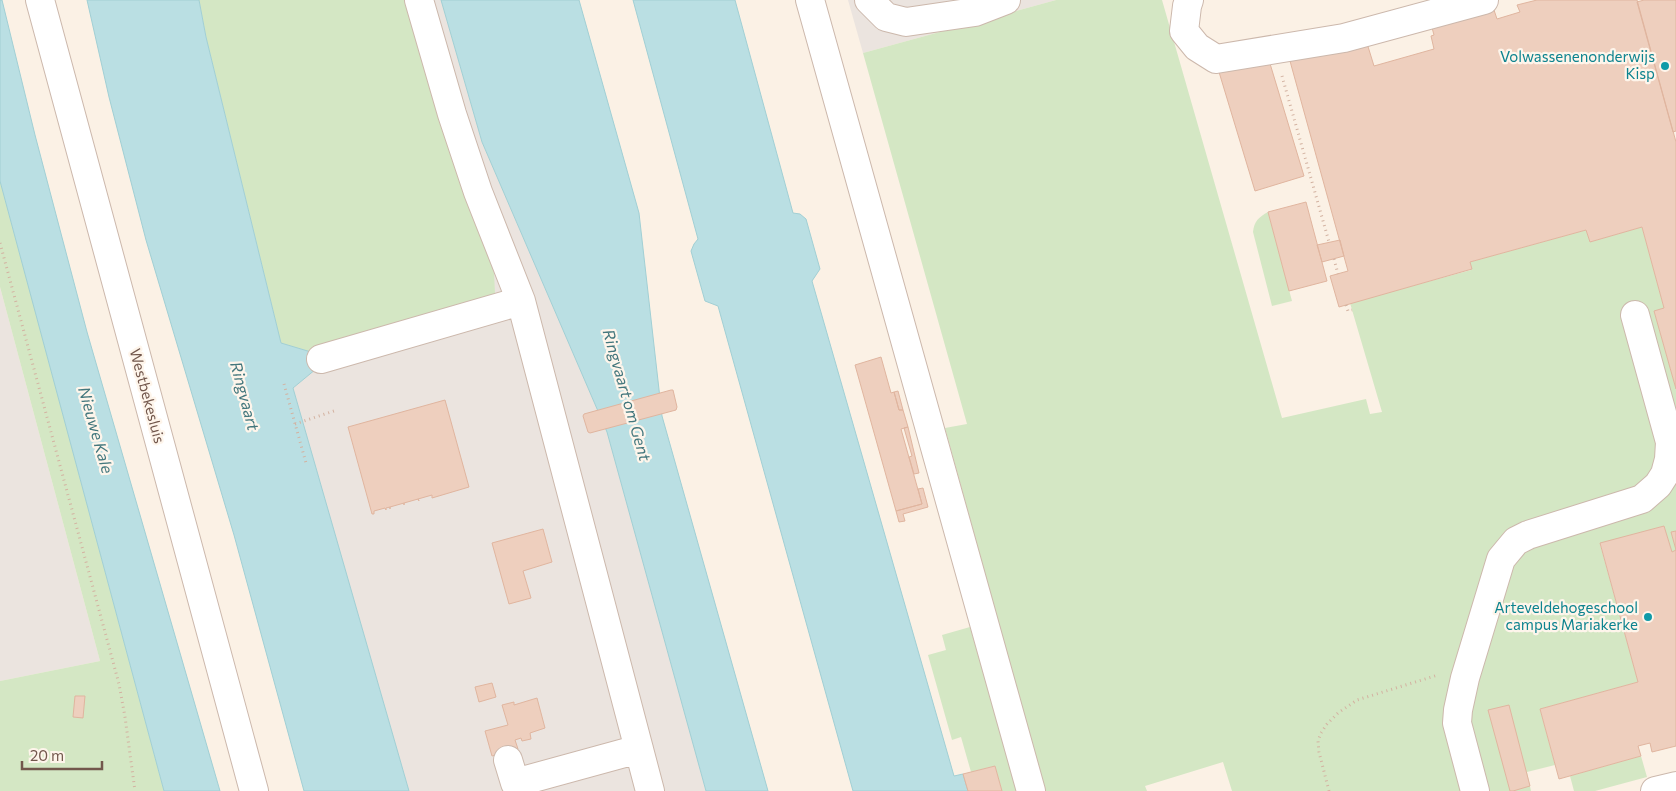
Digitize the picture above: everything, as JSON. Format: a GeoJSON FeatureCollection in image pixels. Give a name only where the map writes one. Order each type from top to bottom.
{"type":"FeatureCollection","features":[{"type":"Feature","properties":{"kind":"street","name":"Westbekesluis"},"geometry":{"type":"LineString","coordinates":[[40,0],[254,791]]}},
{"type":"Feature","properties":{"kind":"street"},"geometry":{"type":"LineString","coordinates":[[419,0],[452,114],[478,192],[521,301],[650,791]]}},
{"type":"Feature","properties":{"kind":"street"},"geometry":{"type":"LineString","coordinates":[[810,0],[1031,791]]}},
{"type":"Feature","properties":{"kind":"street"},"geometry":{"type":"LineString","coordinates":[[869,0],[886,17],[906,22],[975,12],[1006,0]]}},
{"type":"Feature","properties":{"kind":"street"},"geometry":{"type":"LineString","coordinates":[[1190,0],[1187,6],[1184,31],[1197,47],[1216,59],[1344,38],[1484,0]]}},
{"type":"Feature","properties":{"kind":"street"},"geometry":{"type":"LineString","coordinates":[[321,359],[521,301]]}},
{"type":"Feature","properties":{"kind":"street"},"geometry":{"type":"LineString","coordinates":[[1475,791],[1457,723],[1458,710],[1501,559],[1516,541],[1528,535],[1642,498],[1658,485],[1665,474],[1669,459],[1670,442],[1635,315]]}},
{"type":"Feature","properties":{"kind":"street"},"geometry":{"type":"LineString","coordinates":[[508,760],[515,783],[535,784],[639,749]]}},
{"type":"Feature","properties":{"kind":"street"},"geometry":{"type":"LineString","coordinates":[[1655,791],[1676,786]]}},
{"type":"Feature","properties":{"kind":"path"},"geometry":{"type":"LineString","coordinates":[[1275,49],[1329,242]]}},
{"type":"Feature","properties":{"kind":"path"},"geometry":{"type":"LineString","coordinates":[[0,243],[118,684],[125,717],[134,791]]}},
{"type":"Feature","properties":{"kind":"path"},"geometry":{"type":"LineString","coordinates":[[1334,259],[1338,274]]}},
{"type":"Feature","properties":{"kind":"path"},"geometry":{"type":"LineString","coordinates":[[1346,305],[1348,311],[1352,310]]}},
{"type":"Feature","properties":{"kind":"path"},"geometry":{"type":"LineString","coordinates":[[284,384],[306,463]]}},
{"type":"Feature","properties":{"kind":"path"},"geometry":{"type":"LineString","coordinates":[[294,424],[334,411]]}},
{"type":"Feature","properties":{"kind":"path"},"geometry":{"type":"LineString","coordinates":[[1329,791],[1318,741],[1327,724],[1338,713],[1357,700],[1470,665]]}},
{"type":"Feature","properties":{"kind":"shaded area"},"geometry":{"type":"Polygon","coordinates":[[[199,0],[441,0],[482,142],[607,432],[706,791],[409,791],[293,388],[316,369],[281,343],[199,0]]]}},
{"type":"Feature","properties":{"kind":"shaded area"},"geometry":{"type":"Polygon","coordinates":[[[848,0],[1056,0],[863,53],[848,0]]]}},
{"type":"Feature","properties":{"kind":"shaded area"},"geometry":{"type":"Polygon","coordinates":[[[0,287],[100,661],[0,681],[0,287]]]}},
{"type":"Feature","properties":{"kind":"green space"},"geometry":{"type":"Polygon","coordinates":[[[199,0],[417,0],[494,273],[495,293],[483,303],[311,352],[281,343],[206,37],[199,0]]]}},
{"type":"Feature","properties":{"kind":"green space"},"geometry":{"type":"Polygon","coordinates":[[[1056,0],[1162,0],[1282,418],[1366,399],[1370,414],[1382,412],[1350,303],[1471,270],[1470,262],[1586,230],[1590,242],[1642,227],[1664,308],[1654,311],[1676,389],[1676,428],[1659,443],[1659,461],[1647,484],[1520,529],[1450,694],[1463,791],[1232,791],[1223,762],[1145,786],[1147,791],[1045,791],[945,428],[967,424],[863,53],[1056,0]]]}},
{"type":"Feature","properties":{"kind":"green space"},"geometry":{"type":"Polygon","coordinates":[[[0,180],[164,791],[0,791],[0,681],[100,661],[0,287],[0,180]]]}},
{"type":"Feature","properties":{"kind":"green space"},"geometry":{"type":"Polygon","coordinates":[[[1268,212],[1292,301],[1272,306],[1253,232],[1254,225],[1268,212]]]}},
{"type":"Feature","properties":{"kind":"green space"},"geometry":{"type":"Polygon","coordinates":[[[1676,466],[1676,531],[1671,532],[1676,550],[1672,552],[1664,526],[1600,544],[1638,682],[1540,709],[1555,765],[1527,772],[1531,791],[1486,791],[1468,711],[1511,560],[1519,550],[1676,466]]]}},
{"type":"Feature","properties":{"kind":"green space"},"geometry":{"type":"Polygon","coordinates":[[[970,627],[1017,791],[1002,791],[995,766],[971,772],[961,737],[952,740],[928,655],[946,650],[942,635],[970,627]]]}},
{"type":"Feature","properties":{"kind":"green space"},"geometry":{"type":"Polygon","coordinates":[[[1641,756],[1647,777],[1595,791],[1574,791],[1570,776],[1641,756]]]}},
{"type":"Feature","properties":{"kind":"water","name":"Nieuwe Kale"},"geometry":{"type":"Polygon","coordinates":[[[0,0],[2,0],[35,135],[87,332],[220,791],[164,791],[0,181],[0,0]]]}},
{"type":"Feature","properties":{"kind":"water","name":"Ringvaart"},"geometry":{"type":"Polygon","coordinates":[[[87,0],[199,0],[206,37],[281,343],[311,352],[316,369],[293,388],[409,791],[304,791],[234,535],[146,240],[109,97],[87,0]]]}},
{"type":"Feature","properties":{"kind":"water","name":"Ringvaart om Gent"},"geometry":{"type":"Polygon","coordinates":[[[441,0],[579,0],[639,213],[662,416],[768,791],[706,791],[607,432],[482,142],[441,0]]]}},
{"type":"Feature","properties":{"kind":"water"},"geometry":{"type":"Polygon","coordinates":[[[633,0],[735,0],[793,213],[800,214],[806,219],[820,269],[812,281],[954,776],[963,774],[968,791],[853,791],[718,306],[705,301],[691,251],[698,239],[633,0]]]}},
{"type":"Feature","properties":{"kind":"building"},"geometry":{"type":"Polygon","coordinates":[[[1537,0],[1637,0],[1676,142],[1676,389],[1654,311],[1664,308],[1642,227],[1590,242],[1586,230],[1470,262],[1472,269],[1339,307],[1330,276],[1348,271],[1290,61],[1366,40],[1374,66],[1434,49],[1431,36],[1434,35],[1431,24],[1493,7],[1497,19],[1520,12],[1517,5],[1537,0]]]}},
{"type":"Feature","properties":{"kind":"building","name":"Volwassenenonderwijs Kisp"},"geometry":{"type":"Polygon","coordinates":[[[1644,0],[1676,0],[1676,131],[1673,132],[1637,2],[1644,0]]]}},
{"type":"Feature","properties":{"kind":"building"},"geometry":{"type":"Polygon","coordinates":[[[1268,57],[1304,176],[1255,191],[1219,72],[1268,57]]]}},
{"type":"Feature","properties":{"kind":"building"},"geometry":{"type":"Polygon","coordinates":[[[1306,202],[1327,281],[1289,291],[1268,212],[1306,202]]]}},
{"type":"Feature","properties":{"kind":"building"},"geometry":{"type":"Polygon","coordinates":[[[1340,240],[1344,256],[1322,262],[1317,245],[1340,240]]]}},
{"type":"Feature","properties":{"kind":"building"},"geometry":{"type":"Polygon","coordinates":[[[881,357],[891,393],[894,392],[899,410],[903,410],[908,427],[901,429],[922,504],[896,511],[855,365],[881,357]]]}},
{"type":"Feature","properties":{"kind":"building"},"geometry":{"type":"Polygon","coordinates":[[[673,390],[676,410],[588,432],[584,414],[673,390]]]}},
{"type":"Feature","properties":{"kind":"building"},"geometry":{"type":"Polygon","coordinates":[[[898,391],[903,410],[899,410],[894,392],[898,391]]]}},
{"type":"Feature","properties":{"kind":"building"},"geometry":{"type":"Polygon","coordinates":[[[445,400],[469,487],[432,498],[432,495],[386,508],[386,510],[385,508],[374,511],[374,514],[372,514],[348,427],[445,400]]]}},
{"type":"Feature","properties":{"kind":"building"},"geometry":{"type":"Polygon","coordinates":[[[908,427],[919,473],[914,474],[909,457],[912,456],[904,428],[908,427]]]}},
{"type":"Feature","properties":{"kind":"building"},"geometry":{"type":"Polygon","coordinates":[[[923,488],[928,507],[903,514],[905,521],[899,522],[896,511],[922,504],[918,489],[923,488]]]}},
{"type":"Feature","properties":{"kind":"building","name":"Arteveldehogeschool campus Mariakerke"},"geometry":{"type":"Polygon","coordinates":[[[1664,526],[1672,552],[1676,550],[1676,746],[1652,752],[1650,743],[1638,746],[1641,756],[1559,779],[1540,709],[1638,682],[1600,543],[1664,526]]]}},
{"type":"Feature","properties":{"kind":"building"},"geometry":{"type":"Polygon","coordinates":[[[543,529],[552,562],[523,571],[531,598],[509,604],[492,543],[543,529]]]}},
{"type":"Feature","properties":{"kind":"building"},"geometry":{"type":"Polygon","coordinates":[[[1676,531],[1676,550],[1671,532],[1676,531]]]}},
{"type":"Feature","properties":{"kind":"building"},"geometry":{"type":"Polygon","coordinates":[[[492,683],[496,697],[479,702],[475,687],[492,683]]]}},
{"type":"Feature","properties":{"kind":"building"},"geometry":{"type":"Polygon","coordinates":[[[75,696],[85,696],[83,718],[73,717],[75,696]]]}},
{"type":"Feature","properties":{"kind":"building"},"geometry":{"type":"Polygon","coordinates":[[[537,698],[545,728],[530,733],[531,739],[522,741],[521,738],[515,740],[518,749],[492,756],[485,731],[508,725],[502,705],[514,702],[514,705],[537,698]]]}},
{"type":"Feature","properties":{"kind":"building"},"geometry":{"type":"Polygon","coordinates":[[[1509,705],[1530,786],[1513,791],[1510,791],[1488,710],[1509,705]]]}},
{"type":"Feature","properties":{"kind":"building"},"geometry":{"type":"Polygon","coordinates":[[[995,766],[1002,791],[968,791],[963,774],[995,766]]]}},
{"type":"Feature","properties":{"kind":"place","name":"Volwassenenonderwijs Kisp"},"geometry":{"type":"Point","coordinates":[1665,66]}},
{"type":"Feature","properties":{"kind":"place","name":"Arteveldehogeschool campus Mariakerke"},"geometry":{"type":"Point","coordinates":[1648,617]}}]}
